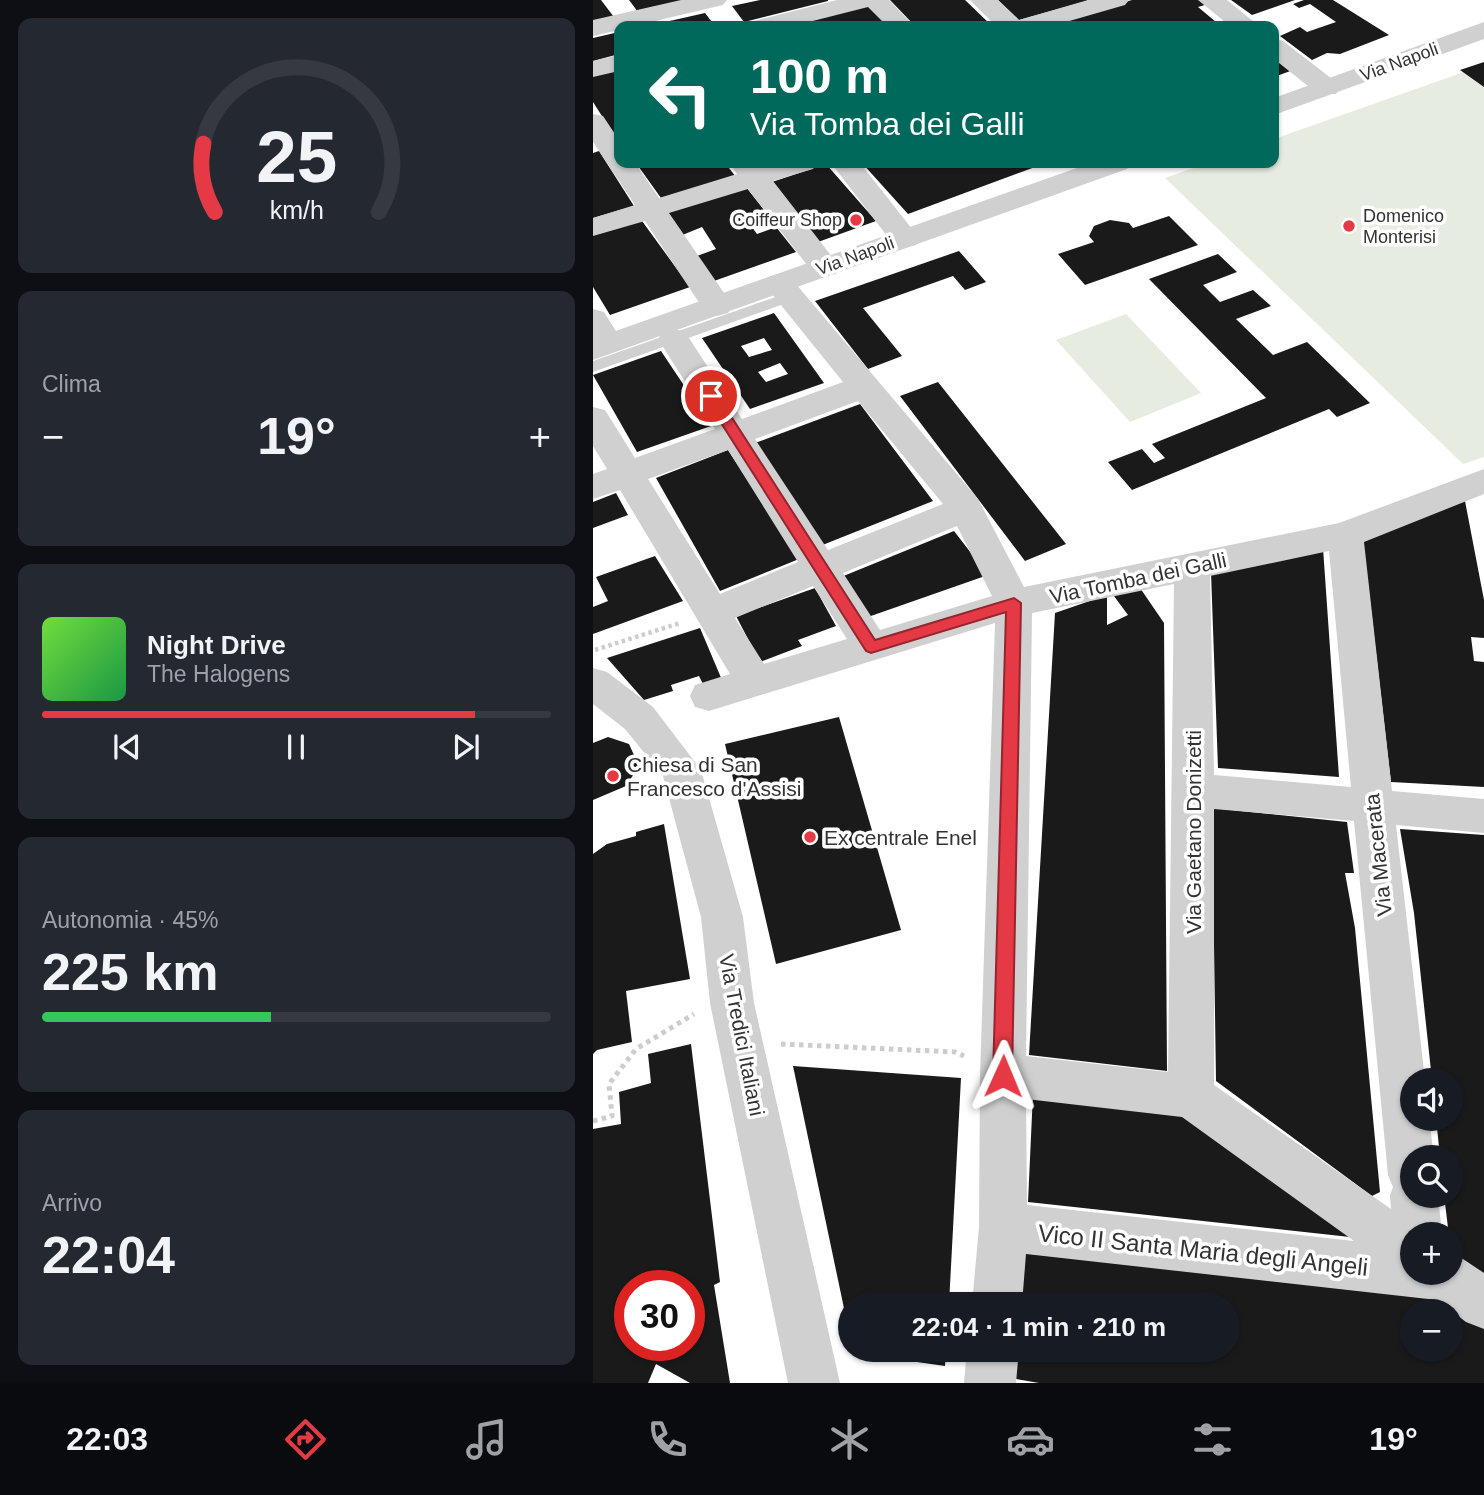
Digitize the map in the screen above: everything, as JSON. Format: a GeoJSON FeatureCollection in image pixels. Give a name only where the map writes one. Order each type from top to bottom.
{"type":"FeatureCollection","features":[{"type":"Feature","properties":{"kind":"street"},"geometry":{"type":"LineString","coordinates":[[783,21],[867,0]]}},
{"type":"Feature","properties":{"kind":"street"},"geometry":{"type":"LineString","coordinates":[[875,0],[896,21]]}},
{"type":"Feature","properties":{"kind":"street"},"geometry":{"type":"LineString","coordinates":[[983,0],[1006,21]]}},
{"type":"Feature","properties":{"kind":"street"},"geometry":{"type":"LineString","coordinates":[[1042,21],[1116,0]]}},
{"type":"Feature","properties":{"kind":"street"},"geometry":{"type":"LineString","coordinates":[[1211,0],[1239,21]]}},
{"type":"Feature","properties":{"kind":"street"},"geometry":{"type":"LineString","coordinates":[[593,28],[625,15],[715,5]]}},
{"type":"Feature","properties":{"kind":"street","name":"Via Napoli"},"geometry":{"type":"LineString","coordinates":[[1279,105],[1484,30]]}},
{"type":"Feature","properties":{"kind":"street"},"geometry":{"type":"LineString","coordinates":[[1279,51],[1327,88]]}},
{"type":"Feature","properties":{"kind":"street"},"geometry":{"type":"LineString","coordinates":[[593,69],[614,64]]}},
{"type":"Feature","properties":{"kind":"street"},"geometry":{"type":"LineString","coordinates":[[593,122],[612,152]]}},
{"type":"Feature","properties":{"kind":"street"},"geometry":{"type":"LineString","coordinates":[[623,168],[714,302]]}},
{"type":"Feature","properties":{"kind":"street"},"geometry":{"type":"LineString","coordinates":[[849,168],[905,239]]}},
{"type":"Feature","properties":{"kind":"street","name":"Via Napoli"},"geometry":{"type":"LineString","coordinates":[[596,335],[714,302],[784,290],[825,267],[1103,168]]}},
{"type":"Feature","properties":{"kind":"street"},"geometry":{"type":"LineString","coordinates":[[593,227],[652,209],[748,170],[825,267]]}},
{"type":"Feature","properties":{"kind":"street"},"geometry":{"type":"LineString","coordinates":[[784,290],[966,508],[1014,603],[1003,1076],[1003,1227],[998,1292]]}},
{"type":"Feature","properties":{"kind":"street"},"geometry":{"type":"LineString","coordinates":[[674,339],[822,566],[871,647]]}},
{"type":"Feature","properties":{"kind":"street"},"geometry":{"type":"LineString","coordinates":[[593,486],[863,387]]}},
{"type":"Feature","properties":{"kind":"street"},"geometry":{"type":"LineString","coordinates":[[593,418],[627,474],[702,616],[755,682]]}},
{"type":"Feature","properties":{"kind":"street","name":"Via Tomba dei Galli"},"geometry":{"type":"LineString","coordinates":[[709,696],[1014,603],[1345,535],[1484,481]]}},
{"type":"Feature","properties":{"kind":"street"},"geometry":{"type":"LineString","coordinates":[[702,616],[966,508]]}},
{"type":"Feature","properties":{"kind":"street","name":"Via Macerata"},"geometry":{"type":"LineString","coordinates":[[1345,535],[1409,1145]]}},
{"type":"Feature","properties":{"kind":"street","name":"Via Gaetano Donizetti"},"geometry":{"type":"LineString","coordinates":[[1191,1096],[1194,790],[1192,567]]}},
{"type":"Feature","properties":{"kind":"street","name":"Via Tredici Italiani"},"geometry":{"type":"LineString","coordinates":[[595,667],[681,770],[721,916],[732,1003],[814,1383]]}},
{"type":"Feature","properties":{"kind":"street"},"geometry":{"type":"LineString","coordinates":[[1194,790],[1484,816]]}},
{"type":"Feature","properties":{"kind":"street"},"geometry":{"type":"LineString","coordinates":[[1003,1076],[1191,1096],[1400,1244]]}},
{"type":"Feature","properties":{"kind":"street","name":"Vico II Santa Maria degli Angeli"},"geometry":{"type":"LineString","coordinates":[[1003,1227],[1400,1271]]}},
{"type":"Feature","properties":{"kind":"street"},"geometry":{"type":"LineString","coordinates":[[990,1383],[992,1362]]}},
{"type":"Feature","properties":{"kind":"lane","name":"Via Napoli"},"geometry":{"type":"LineString","coordinates":[[593,367],[674,339],[784,290]]}},
{"type":"Feature","properties":{"kind":"path"},"geometry":{"type":"LineString","coordinates":[[595,667],[702,616]]}},
{"type":"Feature","properties":{"kind":"path"},"geometry":{"type":"LineString","coordinates":[[593,1121],[612,1116],[609,1084],[636,1049],[690,1015]]}},
{"type":"Feature","properties":{"kind":"path"},"geometry":{"type":"LineString","coordinates":[[785,1044],[955,1052]]}},
{"type":"Feature","properties":{"kind":"shaded area","name":"Domenico Monterisi"},"geometry":{"type":"Polygon","coordinates":[[[1484,65],[1484,457],[1463,464],[1165,178],[1194,168],[1279,168],[1279,137],[1484,65]]]}},
{"type":"Feature","properties":{"kind":"shaded area"},"geometry":{"type":"Polygon","coordinates":[[[1126,314],[1201,393],[1130,422],[1056,340],[1126,314]]]}},
{"type":"Feature","properties":{"kind":"building"},"geometry":{"type":"Polygon","coordinates":[[[593,0],[601,0],[617,21],[593,26],[593,0]]]}},
{"type":"Feature","properties":{"kind":"building"},"geometry":{"type":"Polygon","coordinates":[[[629,0],[698,0],[641,16],[629,0]]]}},
{"type":"Feature","properties":{"kind":"building"},"geometry":{"type":"Polygon","coordinates":[[[760,0],[828,0],[748,21],[743,21],[732,6],[760,0]]]}},
{"type":"Feature","properties":{"kind":"building"},"geometry":{"type":"Polygon","coordinates":[[[890,0],[965,0],[987,21],[910,21],[890,0]]]}},
{"type":"Feature","properties":{"kind":"building"},"geometry":{"type":"Polygon","coordinates":[[[998,0],[1087,0],[1087,1],[1019,20],[998,0]]]}},
{"type":"Feature","properties":{"kind":"building"},"geometry":{"type":"Polygon","coordinates":[[[1132,0],[1203,0],[1208,4],[1198,7],[1215,21],[1059,21],[1132,0]]]}},
{"type":"Feature","properties":{"kind":"building"},"geometry":{"type":"Polygon","coordinates":[[[1231,0],[1295,0],[1252,15],[1231,0]]]}},
{"type":"Feature","properties":{"kind":"building"},"geometry":{"type":"Polygon","coordinates":[[[1304,0],[1333,0],[1389,35],[1340,54],[1327,53],[1312,60],[1280,36],[1300,27],[1307,32],[1336,22],[1310,4],[1299,8],[1293,4],[1304,0]]]}},
{"type":"Feature","properties":{"kind":"building"},"geometry":{"type":"Polygon","coordinates":[[[865,3],[883,21],[791,21],[865,3]]]}},
{"type":"Feature","properties":{"kind":"building"},"geometry":{"type":"Polygon","coordinates":[[[705,13],[711,21],[670,21],[705,13]]]}},
{"type":"Feature","properties":{"kind":"building"},"geometry":{"type":"Polygon","coordinates":[[[614,33],[614,55],[593,61],[593,38],[614,33]]]}},
{"type":"Feature","properties":{"kind":"building"},"geometry":{"type":"Polygon","coordinates":[[[1279,60],[1293,70],[1279,75],[1279,60]]]}},
{"type":"Feature","properties":{"kind":"building"},"geometry":{"type":"Polygon","coordinates":[[[1484,62],[1484,87],[1460,70],[1484,62]]]}},
{"type":"Feature","properties":{"kind":"building"},"geometry":{"type":"Polygon","coordinates":[[[614,67],[614,135],[593,102],[593,73],[614,67]]]}},
{"type":"Feature","properties":{"kind":"building"},"geometry":{"type":"Polygon","coordinates":[[[599,151],[634,206],[593,218],[593,153],[599,151]]]}},
{"type":"Feature","properties":{"kind":"building"},"geometry":{"type":"Polygon","coordinates":[[[640,168],[729,168],[736,177],[661,198],[640,168]]]}},
{"type":"Feature","properties":{"kind":"building"},"geometry":{"type":"Polygon","coordinates":[[[814,168],[830,168],[876,221],[818,242],[769,183],[814,168]]]}},
{"type":"Feature","properties":{"kind":"building"},"geometry":{"type":"Polygon","coordinates":[[[867,168],[1032,168],[908,214],[867,168]]]}},
{"type":"Feature","properties":{"kind":"building"},"geometry":{"type":"Polygon","coordinates":[[[746,187],[764,210],[743,215],[757,234],[776,227],[796,252],[714,281],[697,256],[716,249],[702,227],[680,236],[665,212],[746,187]]]}},
{"type":"Feature","properties":{"kind":"building"},"geometry":{"type":"Polygon","coordinates":[[[1169,216],[1198,245],[1085,285],[1058,254],[1094,242],[1089,236],[1094,226],[1110,220],[1129,223],[1133,228],[1169,216]]]}},
{"type":"Feature","properties":{"kind":"building"},"geometry":{"type":"Polygon","coordinates":[[[642,221],[690,287],[610,315],[593,287],[593,235],[642,221]]]}},
{"type":"Feature","properties":{"kind":"building"},"geometry":{"type":"Polygon","coordinates":[[[959,251],[986,282],[965,290],[953,276],[863,308],[902,356],[868,369],[815,301],[959,251]]]}},
{"type":"Feature","properties":{"kind":"building"},"geometry":{"type":"Polygon","coordinates":[[[1218,254],[1237,272],[1203,285],[1220,302],[1253,290],[1271,306],[1236,319],[1273,355],[1307,342],[1370,403],[1337,417],[1329,409],[1132,490],[1108,462],[1142,449],[1154,463],[1165,458],[1152,444],[1266,398],[1149,279],[1218,254]]]}},
{"type":"Feature","properties":{"kind":"building"},"geometry":{"type":"Polygon","coordinates":[[[774,313],[824,383],[750,409],[702,338],[774,313]],[[764,338],[741,346],[749,357],[772,350],[764,338]],[[780,363],[758,372],[766,382],[788,374],[780,363]]]}},
{"type":"Feature","properties":{"kind":"building"},"geometry":{"type":"Polygon","coordinates":[[[661,351],[711,426],[637,452],[593,375],[661,351]]]}},
{"type":"Feature","properties":{"kind":"building"},"geometry":{"type":"Polygon","coordinates":[[[938,382],[1066,544],[1025,561],[900,396],[938,382]]]}},
{"type":"Feature","properties":{"kind":"building"},"geometry":{"type":"Polygon","coordinates":[[[860,404],[933,501],[820,546],[755,443],[860,404]]]}},
{"type":"Feature","properties":{"kind":"building"},"geometry":{"type":"Polygon","coordinates":[[[728,450],[799,559],[720,591],[656,478],[728,450]]]}},
{"type":"Feature","properties":{"kind":"building"},"geometry":{"type":"Polygon","coordinates":[[[616,493],[628,515],[593,528],[593,502],[616,493]]]}},
{"type":"Feature","properties":{"kind":"building"},"geometry":{"type":"Polygon","coordinates":[[[1465,501],[1484,600],[1484,638],[1471,637],[1474,661],[1484,662],[1484,787],[1391,782],[1362,532],[1465,501]]]}},
{"type":"Feature","properties":{"kind":"building"},"geometry":{"type":"Polygon","coordinates":[[[954,531],[988,575],[868,617],[841,577],[954,531]]]}},
{"type":"Feature","properties":{"kind":"building"},"geometry":{"type":"Polygon","coordinates":[[[1323,548],[1339,777],[1218,768],[1211,572],[1323,548]]]}},
{"type":"Feature","properties":{"kind":"building"},"geometry":{"type":"Polygon","coordinates":[[[655,556],[683,601],[593,634],[593,607],[608,601],[596,577],[655,556]]]}},
{"type":"Feature","properties":{"kind":"building"},"geometry":{"type":"Polygon","coordinates":[[[1136,582],[1164,623],[1167,1071],[1029,1055],[1055,613],[1107,595],[1107,625],[1128,615],[1111,592],[1136,582]]]}},
{"type":"Feature","properties":{"kind":"building"},"geometry":{"type":"Polygon","coordinates":[[[815,588],[836,626],[798,640],[802,646],[760,662],[736,616],[815,588]]]}},
{"type":"Feature","properties":{"kind":"building"},"geometry":{"type":"Polygon","coordinates":[[[700,628],[722,680],[704,686],[699,676],[671,685],[673,691],[644,700],[607,658],[700,628]]]}},
{"type":"Feature","properties":{"kind":"building","name":"Ex centrale Enel"},"geometry":{"type":"Polygon","coordinates":[[[839,717],[901,930],[776,964],[725,744],[839,717]]]}},
{"type":"Feature","properties":{"kind":"building","name":"Chiesa di San Francesco d'Assisi"},"geometry":{"type":"Polygon","coordinates":[[[608,737],[629,744],[639,766],[626,786],[593,800],[593,743],[608,737]]]}},
{"type":"Feature","properties":{"kind":"building"},"geometry":{"type":"Polygon","coordinates":[[[1212,808],[1347,822],[1354,873],[1345,873],[1355,928],[1380,1192],[1372,1196],[1216,1081],[1212,808]]]}},
{"type":"Feature","properties":{"kind":"building"},"geometry":{"type":"Polygon","coordinates":[[[664,824],[690,979],[626,991],[632,1042],[597,1050],[593,1054],[593,854],[607,844],[664,824]]]}},
{"type":"Feature","properties":{"kind":"building"},"geometry":{"type":"Polygon","coordinates":[[[1400,829],[1484,835],[1484,1275],[1463,1260],[1463,1222],[1447,1222],[1446,1208],[1463,1208],[1463,1145],[1439,1145],[1437,1131],[1463,1131],[1463,1068],[1431,1068],[1414,913],[1400,829]]]}},
{"type":"Feature","properties":{"kind":"building"},"geometry":{"type":"Polygon","coordinates":[[[691,1044],[720,1282],[714,1285],[730,1383],[690,1383],[656,1364],[648,1383],[593,1383],[593,1129],[621,1124],[619,1092],[651,1083],[648,1054],[691,1044]]]}},
{"type":"Feature","properties":{"kind":"building"},"geometry":{"type":"Polygon","coordinates":[[[793,1066],[961,1078],[950,1292],[841,1292],[793,1066]]]}},
{"type":"Feature","properties":{"kind":"building"},"geometry":{"type":"Polygon","coordinates":[[[1033,1093],[1176,1109],[1350,1237],[1028,1202],[1033,1093]]]}},
{"type":"Feature","properties":{"kind":"building"},"geometry":{"type":"Polygon","coordinates":[[[1025,1241],[1429,1287],[1447,1299],[1400,1299],[1400,1362],[1463,1362],[1463,1309],[1484,1323],[1484,1383],[1039,1383],[1011,1378],[1013,1362],[1240,1362],[1240,1292],[1019,1292],[1025,1241]]]}},
{"type":"Feature","properties":{"kind":"building"},"geometry":{"type":"Polygon","coordinates":[[[917,1362],[945,1362],[945,1366],[917,1362]]]}},
{"type":"Feature","properties":{"kind":"place","name":"Coiffeur Shop"},"geometry":{"type":"Point","coordinates":[856,220]}},
{"type":"Feature","properties":{"kind":"place","name":"Domenico Monterisi"},"geometry":{"type":"Point","coordinates":[1349,226]}},
{"type":"Feature","properties":{"kind":"place","name":"Chiesa di San Francesco d'Assisi"},"geometry":{"type":"Point","coordinates":[613,776]}},
{"type":"Feature","properties":{"kind":"place","name":"Ex centrale Enel"},"geometry":{"type":"Point","coordinates":[810,837]}},
{"type":"Feature","properties":{"kind":"route"},"geometry":{"type":"LineString","coordinates":[[711,396],[822,566],[871,647],[1014,603],[1003,1076]]}}]}
